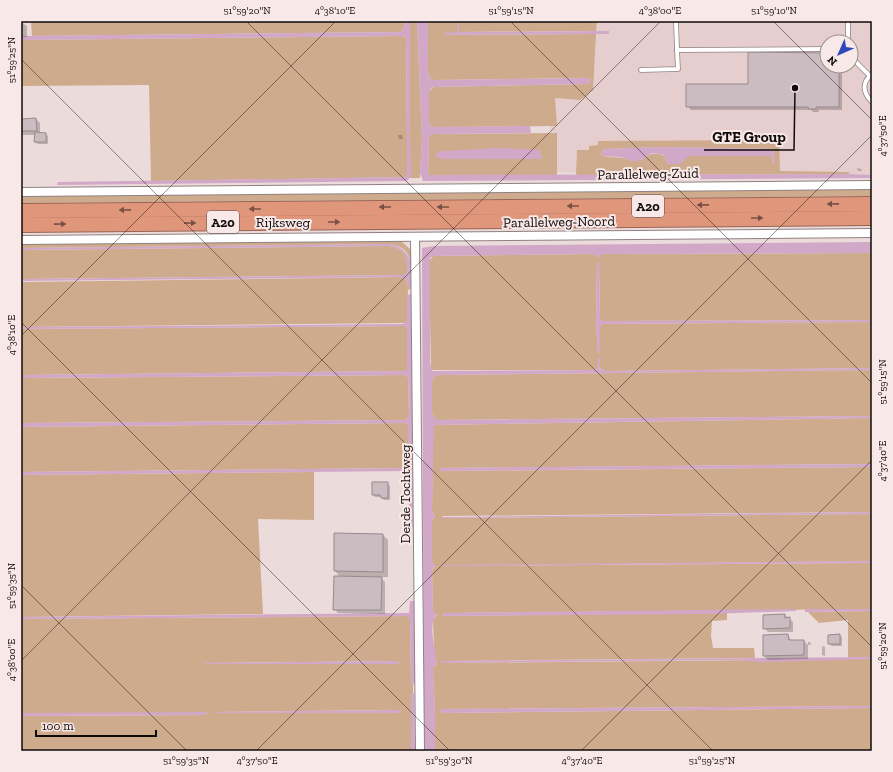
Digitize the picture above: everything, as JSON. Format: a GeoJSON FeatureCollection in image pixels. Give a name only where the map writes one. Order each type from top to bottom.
{"type":"FeatureCollection","features":[{"type":"Feature","properties":{"kind":"highway","name":"Rijksweg"},"geometry":{"type":"LineString","coordinates":[[21,211],[872,204]]}},
{"type":"Feature","properties":{"kind":"highway","name":"Rijksweg"},"geometry":{"type":"LineString","coordinates":[[21,225],[872,218]]}},
{"type":"Feature","properties":{"kind":"street","name":"Parallelweg-Zuid"},"geometry":{"type":"LineString","coordinates":[[21,192],[424,190],[872,185]]}},
{"type":"Feature","properties":{"kind":"street","name":"Parallelweg-Noord"},"geometry":{"type":"LineString","coordinates":[[415,237],[872,233]]}},
{"type":"Feature","properties":{"kind":"street","name":"Rijksweg"},"geometry":{"type":"LineString","coordinates":[[21,240],[415,237]]}},
{"type":"Feature","properties":{"kind":"street","name":"Derde Tochtweg"},"geometry":{"type":"LineString","coordinates":[[415,237],[420,751]]}},
{"type":"Feature","properties":{"kind":"lane"},"geometry":{"type":"LineString","coordinates":[[641,70],[678,70],[676,21]]}},
{"type":"Feature","properties":{"kind":"lane"},"geometry":{"type":"LineString","coordinates":[[848,21],[848,34]]}},
{"type":"Feature","properties":{"kind":"lane"},"geometry":{"type":"LineString","coordinates":[[677,50],[819,49]]}},
{"type":"Feature","properties":{"kind":"lane"},"geometry":{"type":"LineString","coordinates":[[859,64],[871,75],[864,83],[864,89],[872,102]]}},
{"type":"Feature","properties":{"kind":"shaded area"},"geometry":{"type":"Polygon","coordinates":[[[31,21],[404,21],[404,29],[401,32],[32,36],[31,21]]]}},
{"type":"Feature","properties":{"kind":"shaded area"},"geometry":{"type":"Polygon","coordinates":[[[404,21],[410,21],[410,135],[407,135],[406,38],[402,36],[21,40],[21,36],[401,32],[404,29],[404,21]]]}},
{"type":"Feature","properties":{"kind":"shaded area"},"geometry":{"type":"Polygon","coordinates":[[[410,21],[417,21],[422,137],[420,178],[410,178],[407,137],[407,177],[151,181],[149,85],[21,86],[21,40],[402,36],[406,38],[407,135],[410,135],[410,21]]]}},
{"type":"Feature","properties":{"kind":"shaded area"},"geometry":{"type":"Polygon","coordinates":[[[417,21],[428,21],[428,72],[430,79],[433,80],[590,78],[589,84],[432,87],[429,92],[429,124],[432,127],[530,126],[531,133],[432,134],[429,136],[428,175],[848,174],[872,175],[872,178],[423,181],[420,173],[422,137],[417,21]]]}},
{"type":"Feature","properties":{"kind":"shaded area"},"geometry":{"type":"Polygon","coordinates":[[[428,21],[457,21],[457,33],[444,33],[444,35],[596,34],[593,90],[580,100],[555,98],[557,126],[432,127],[429,124],[429,92],[433,87],[589,84],[590,78],[430,79],[428,72],[428,21]]]}},
{"type":"Feature","properties":{"kind":"shaded area"},"geometry":{"type":"Polygon","coordinates":[[[457,21],[459,32],[609,31],[609,34],[444,35],[444,33],[457,32],[457,21]]]}},
{"type":"Feature","properties":{"kind":"shaded area"},"geometry":{"type":"Polygon","coordinates":[[[458,21],[597,21],[596,31],[458,32],[458,21]]]}},
{"type":"Feature","properties":{"kind":"shaded area"},"geometry":{"type":"Polygon","coordinates":[[[592,21],[872,21],[872,175],[774,177],[552,172],[548,90],[591,88],[592,21]]]}},
{"type":"Feature","properties":{"kind":"shaded area"},"geometry":{"type":"Polygon","coordinates":[[[557,133],[557,175],[428,175],[429,136],[432,134],[557,133]],[[499,148],[479,150],[499,158],[542,159],[499,148]]]}},
{"type":"Feature","properties":{"kind":"shaded area"},"geometry":{"type":"Polygon","coordinates":[[[410,136],[411,176],[407,181],[57,185],[58,182],[407,177],[407,137],[410,136]]]}},
{"type":"Feature","properties":{"kind":"shaded area"},"geometry":{"type":"Polygon","coordinates":[[[779,140],[780,171],[850,172],[848,174],[576,175],[577,150],[589,150],[589,146],[598,145],[598,141],[779,140]],[[661,147],[603,149],[601,156],[642,160],[651,154],[660,154],[679,164],[688,156],[772,156],[773,165],[774,149],[661,147]]]}},
{"type":"Feature","properties":{"kind":"shaded area"},"geometry":{"type":"Polygon","coordinates":[[[661,147],[774,149],[775,165],[773,165],[772,156],[689,156],[679,164],[667,164],[664,155],[655,153],[652,153],[638,161],[613,156],[601,156],[603,149],[661,147]]]}},
{"type":"Feature","properties":{"kind":"shaded area"},"geometry":{"type":"Polygon","coordinates":[[[499,148],[540,150],[542,159],[442,159],[436,157],[436,154],[441,151],[499,148]]]}},
{"type":"Feature","properties":{"kind":"shaded area"},"geometry":{"type":"Polygon","coordinates":[[[872,188],[872,196],[21,203],[21,195],[872,188]]]}},
{"type":"Feature","properties":{"kind":"shaded area"},"geometry":{"type":"Polygon","coordinates":[[[400,240],[412,251],[413,287],[408,290],[407,321],[405,323],[21,327],[21,282],[401,277],[406,280],[408,287],[411,287],[411,265],[410,259],[403,249],[389,244],[21,248],[21,243],[400,240]]]}},
{"type":"Feature","properties":{"kind":"shaded area"},"geometry":{"type":"Polygon","coordinates":[[[872,242],[872,253],[601,254],[598,257],[593,254],[433,256],[430,258],[430,363],[432,371],[595,370],[598,368],[598,358],[600,358],[600,368],[604,371],[872,368],[872,370],[438,375],[433,377],[432,382],[432,414],[437,420],[872,416],[872,418],[434,425],[432,512],[435,516],[432,520],[432,561],[435,565],[432,571],[433,611],[437,614],[434,619],[432,631],[437,665],[433,667],[435,751],[424,751],[422,248],[434,246],[872,242]]]}},
{"type":"Feature","properties":{"kind":"shaded area"},"geometry":{"type":"Polygon","coordinates":[[[389,244],[402,249],[407,254],[412,266],[411,287],[408,287],[406,280],[401,277],[21,281],[21,279],[405,275],[407,272],[407,262],[404,254],[402,251],[394,247],[388,246],[21,250],[21,248],[389,244]]]}},
{"type":"Feature","properties":{"kind":"shaded area"},"geometry":{"type":"Polygon","coordinates":[[[388,246],[402,251],[404,254],[407,262],[407,272],[405,275],[21,279],[21,250],[388,246]]]}},
{"type":"Feature","properties":{"kind":"shaded area"},"geometry":{"type":"Polygon","coordinates":[[[872,253],[872,320],[603,321],[600,319],[599,265],[597,262],[596,321],[598,353],[600,351],[600,326],[602,324],[872,322],[872,368],[604,371],[600,368],[600,358],[598,359],[598,368],[595,370],[431,370],[429,261],[433,256],[593,254],[598,257],[601,254],[872,253]]]}},
{"type":"Feature","properties":{"kind":"shaded area"},"geometry":{"type":"Polygon","coordinates":[[[597,262],[599,262],[600,318],[603,321],[872,320],[872,322],[603,324],[600,326],[600,351],[598,353],[596,321],[597,262]]]}},
{"type":"Feature","properties":{"kind":"shaded area"},"geometry":{"type":"Polygon","coordinates":[[[410,294],[412,297],[412,529],[409,529],[409,471],[21,475],[21,472],[406,468],[408,465],[408,425],[405,423],[21,427],[21,423],[405,420],[409,416],[408,377],[404,375],[21,378],[21,375],[407,371],[407,328],[405,326],[21,329],[21,327],[403,324],[407,321],[407,296],[410,294]]]}},
{"type":"Feature","properties":{"kind":"shaded area"},"geometry":{"type":"Polygon","coordinates":[[[405,326],[407,328],[407,371],[21,375],[21,329],[405,326]]]}},
{"type":"Feature","properties":{"kind":"shaded area"},"geometry":{"type":"Polygon","coordinates":[[[872,370],[872,416],[437,420],[432,414],[432,382],[433,377],[438,375],[872,370]]]}},
{"type":"Feature","properties":{"kind":"shaded area"},"geometry":{"type":"Polygon","coordinates":[[[404,375],[408,377],[409,416],[405,420],[21,423],[21,378],[404,375]]]}},
{"type":"Feature","properties":{"kind":"shaded area"},"geometry":{"type":"Polygon","coordinates":[[[872,418],[872,464],[441,468],[441,471],[872,467],[872,512],[442,516],[444,518],[872,514],[872,561],[440,566],[872,563],[872,609],[443,613],[444,616],[727,613],[727,620],[712,621],[711,636],[713,648],[754,648],[755,658],[441,661],[442,663],[872,659],[872,706],[442,709],[442,713],[872,708],[872,751],[435,751],[433,667],[437,665],[434,651],[433,620],[437,615],[433,611],[432,571],[435,566],[432,562],[432,520],[435,516],[432,512],[433,425],[872,418]]]}},
{"type":"Feature","properties":{"kind":"shaded area"},"geometry":{"type":"Polygon","coordinates":[[[405,423],[408,425],[408,465],[406,468],[21,472],[21,427],[405,423]]]}},
{"type":"Feature","properties":{"kind":"shaded area"},"geometry":{"type":"Polygon","coordinates":[[[872,464],[872,467],[440,471],[440,468],[872,464]]]}},
{"type":"Feature","properties":{"kind":"shaded area"},"geometry":{"type":"Polygon","coordinates":[[[314,472],[314,520],[258,519],[263,614],[21,617],[21,475],[314,472]]]}},
{"type":"Feature","properties":{"kind":"shaded area"},"geometry":{"type":"Polygon","coordinates":[[[872,512],[872,514],[441,517],[872,512]]]}},
{"type":"Feature","properties":{"kind":"shaded area"},"geometry":{"type":"Polygon","coordinates":[[[872,561],[872,563],[440,566],[441,565],[872,561]]]}},
{"type":"Feature","properties":{"kind":"shaded area"},"geometry":{"type":"Polygon","coordinates":[[[410,601],[414,601],[415,683],[413,684],[411,683],[410,618],[407,616],[21,619],[21,617],[409,613],[410,601]]]}},
{"type":"Feature","properties":{"kind":"shaded area"},"geometry":{"type":"Polygon","coordinates":[[[796,609],[796,611],[708,614],[444,616],[443,613],[796,609]]]}},
{"type":"Feature","properties":{"kind":"shaded area"},"geometry":{"type":"Polygon","coordinates":[[[805,609],[872,609],[872,611],[805,612],[805,609]]]}},
{"type":"Feature","properties":{"kind":"shaded area"},"geometry":{"type":"Polygon","coordinates":[[[872,611],[872,657],[848,657],[848,620],[819,623],[808,612],[872,611]]]}},
{"type":"Feature","properties":{"kind":"shaded area"},"geometry":{"type":"Polygon","coordinates":[[[407,616],[410,618],[411,683],[413,684],[413,693],[411,693],[411,751],[21,751],[21,716],[204,715],[208,713],[21,713],[21,619],[407,616]],[[399,661],[206,663],[205,664],[398,664],[399,661]],[[401,710],[215,712],[215,713],[399,713],[401,710]]]}},
{"type":"Feature","properties":{"kind":"shaded area"},"geometry":{"type":"Polygon","coordinates":[[[872,657],[872,659],[762,662],[736,660],[442,663],[441,661],[872,657]]]}},
{"type":"Feature","properties":{"kind":"shaded area"},"geometry":{"type":"Polygon","coordinates":[[[399,661],[398,664],[205,664],[206,663],[399,661]]]}},
{"type":"Feature","properties":{"kind":"shaded area"},"geometry":{"type":"Polygon","coordinates":[[[411,693],[414,693],[415,751],[411,751],[411,693]]]}},
{"type":"Feature","properties":{"kind":"shaded area"},"geometry":{"type":"Polygon","coordinates":[[[872,706],[872,708],[442,713],[440,711],[442,709],[872,706]]]}},
{"type":"Feature","properties":{"kind":"shaded area"},"geometry":{"type":"Polygon","coordinates":[[[401,710],[399,713],[215,713],[215,712],[401,710]]]}},
{"type":"Feature","properties":{"kind":"shaded area"},"geometry":{"type":"Polygon","coordinates":[[[207,712],[207,714],[204,715],[21,716],[21,713],[207,712]]]}},
{"type":"Feature","properties":{"kind":"building"},"geometry":{"type":"Polygon","coordinates":[[[748,52],[819,53],[819,74],[839,74],[839,107],[816,107],[816,109],[809,109],[808,107],[686,107],[686,84],[748,84],[748,52]]]}},
{"type":"Feature","properties":{"kind":"building"},"geometry":{"type":"Polygon","coordinates":[[[36,118],[37,131],[21,131],[21,119],[36,118]]]}},
{"type":"Feature","properties":{"kind":"building"},"geometry":{"type":"Polygon","coordinates":[[[35,132],[46,133],[46,142],[34,142],[35,132]]]}},
{"type":"Feature","properties":{"kind":"building"},"geometry":{"type":"Polygon","coordinates":[[[372,482],[388,482],[388,498],[381,498],[380,495],[372,495],[372,482]]]}},
{"type":"Feature","properties":{"kind":"building"},"geometry":{"type":"Polygon","coordinates":[[[334,533],[383,534],[383,572],[334,571],[334,533]]]}},
{"type":"Feature","properties":{"kind":"building"},"geometry":{"type":"Polygon","coordinates":[[[334,576],[382,577],[381,610],[333,610],[334,576]]]}},
{"type":"Feature","properties":{"kind":"building"},"geometry":{"type":"Polygon","coordinates":[[[785,614],[785,618],[790,617],[790,628],[763,629],[763,615],[785,614]]]}},
{"type":"Feature","properties":{"kind":"building"},"geometry":{"type":"Polygon","coordinates":[[[788,634],[789,640],[804,640],[804,655],[763,656],[763,635],[788,634]]]}},
{"type":"Feature","properties":{"kind":"building"},"geometry":{"type":"Polygon","coordinates":[[[840,634],[840,644],[828,644],[828,635],[840,634]]]}},
{"type":"Feature","properties":{"kind":"place","name":"GTE Group"},"geometry":{"type":"Point","coordinates":[795,88]}}]}
